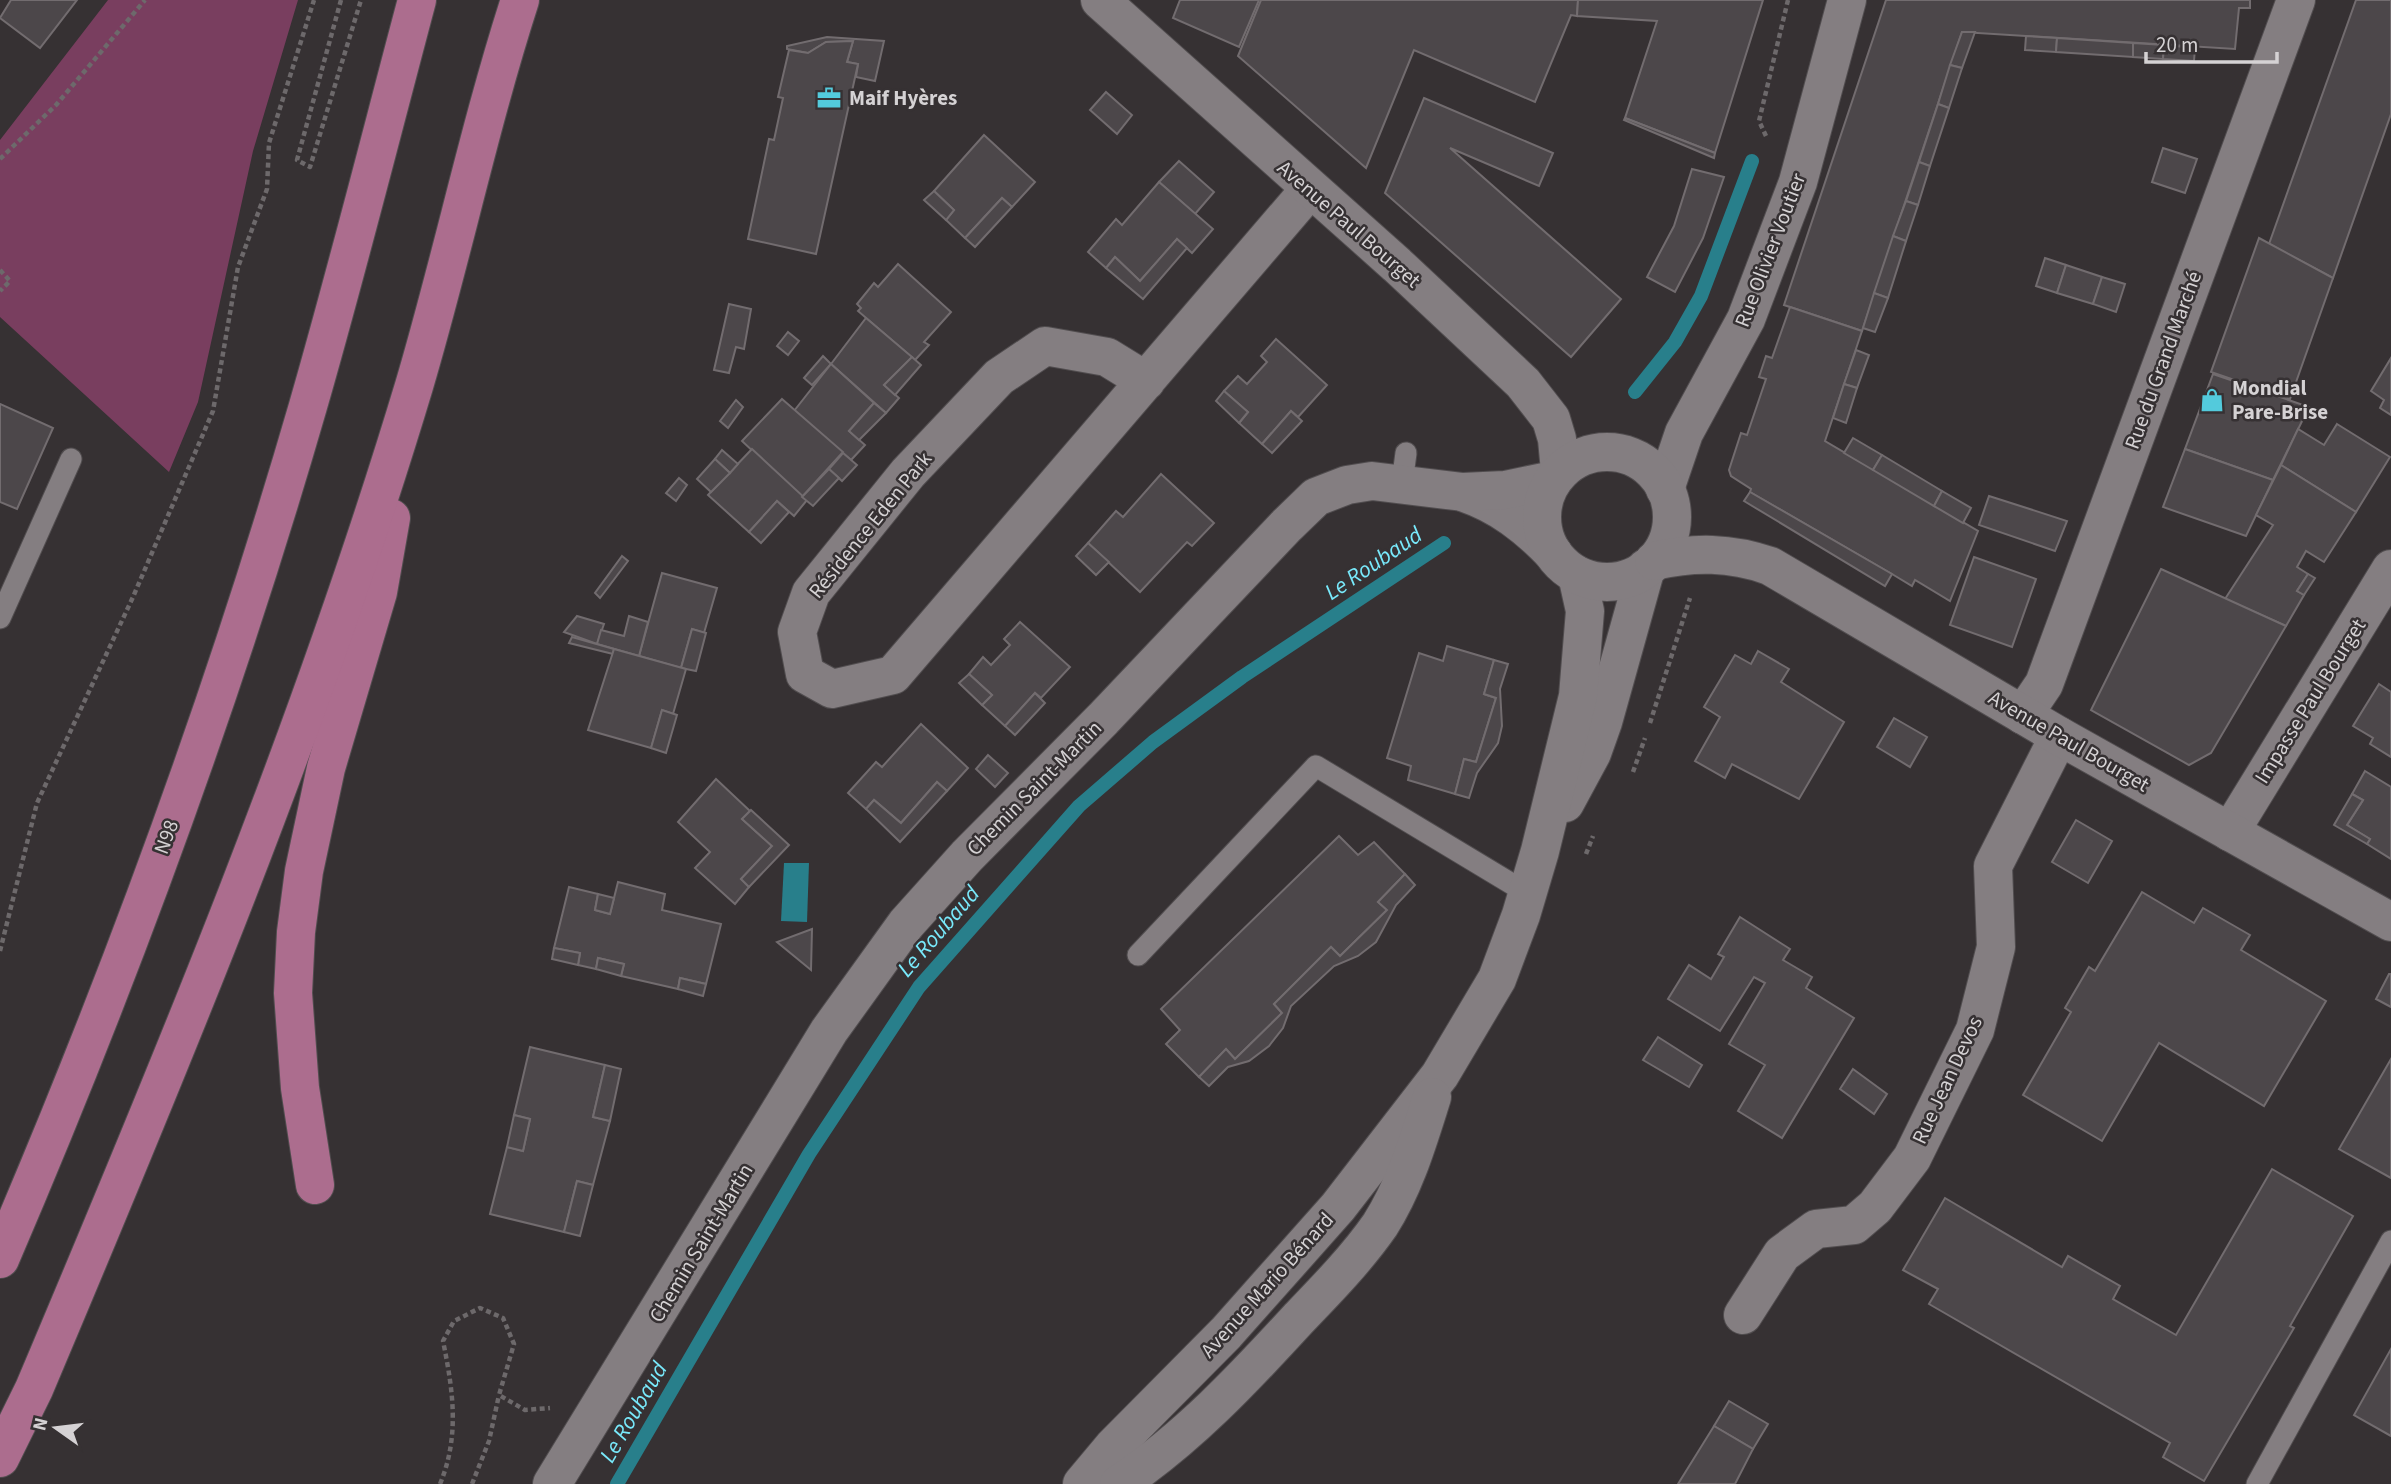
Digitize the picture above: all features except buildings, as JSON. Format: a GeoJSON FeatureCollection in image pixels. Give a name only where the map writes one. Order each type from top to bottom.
{"type":"FeatureCollection","features":[{"type":"Feature","properties":{"kind":"highway","name":"N98"},"geometry":{"type":"LineString","coordinates":[[0,1259],[62,1113],[213,704],[308,407],[417,0]]}},
{"type":"Feature","properties":{"kind":"highway"},"geometry":{"type":"LineString","coordinates":[[0,1458],[34,1389],[220,942],[320,669],[414,386],[520,0]]}},
{"type":"Feature","properties":{"kind":"highway"},"geometry":{"type":"LineString","coordinates":[[315,1185],[300,1088],[293,993],[296,932],[304,871],[326,768],[378,592],[414,386]]}},
{"type":"Feature","properties":{"kind":"street","name":"Avenue Paul Bourget"},"geometry":{"type":"LineString","coordinates":[[1100,0],[1397,265],[1539,400],[1556,433],[1557,476]]}},
{"type":"Feature","properties":{"kind":"street","name":"Rue Olivier Voutier"},"geometry":{"type":"LineString","coordinates":[[1667,492],[1684,433],[1745,319],[1798,182],[1847,0]]}},
{"type":"Feature","properties":{"kind":"street","name":"Rue du Grand Marché"},"geometry":{"type":"LineString","coordinates":[[2024,715],[2044,684],[2296,0]]}},
{"type":"Feature","properties":{"kind":"street","name":"Résidence Eden Park"},"geometry":{"type":"LineString","coordinates":[[1146,381],[1107,357],[1045,346],[999,377],[908,472],[811,593],[797,632],[805,674],[832,689],[893,675],[1146,381],[1310,189]]}},
{"type":"Feature","properties":{"kind":"street"},"geometry":{"type":"LineString","coordinates":[[1612,452],[1645,464],[1667,492],[1670,530],[1650,565],[1612,581],[1594,581],[1565,564],[1545,535],[1542,516],[1545,497],[1557,476],[1575,460],[1593,453],[1612,452]]}},
{"type":"Feature","properties":{"kind":"street","name":"Chemin Saint-Martin"},"geometry":{"type":"LineString","coordinates":[[552,1484],[829,1031],[906,924],[967,856],[1316,497],[1347,485],[1372,481],[1404,468],[1485,500],[1513,517],[1565,564]]}},
{"type":"Feature","properties":{"kind":"street","name":"Chemin Saint-Martin"},"geometry":{"type":"LineString","coordinates":[[1463,492],[1505,490],[1557,476]]}},
{"type":"Feature","properties":{"kind":"street","name":"Avenue Paul Bourget"},"geometry":{"type":"LineString","coordinates":[[1667,492],[1692,521],[1747,558],[1770,566],[2059,736],[2391,922]]}},
{"type":"Feature","properties":{"kind":"street","name":"Avenue Paul Bourget"},"geometry":{"type":"LineString","coordinates":[[1650,565],[1692,554],[1747,558]]}},
{"type":"Feature","properties":{"kind":"street","name":"Avenue Mario Bénard"},"geometry":{"type":"LineString","coordinates":[[1082,1484],[1113,1447],[1294,1259],[1440,1075],[1497,979],[1540,851],[1579,685],[1585,611],[1565,564]]}},
{"type":"Feature","properties":{"kind":"street","name":"Avenue Mario Bénard"},"geometry":{"type":"LineString","coordinates":[[1540,851],[1592,753],[1650,565]]}},
{"type":"Feature","properties":{"kind":"street","name":"Impasse Paul Bourget"},"geometry":{"type":"LineString","coordinates":[[2230,832],[2391,569]]}},
{"type":"Feature","properties":{"kind":"street","name":"Rue Jean Devos"},"geometry":{"type":"LineString","coordinates":[[1743,1315],[1782,1254],[1816,1229],[1854,1225],[1875,1207],[1912,1157],[1975,1030],[1996,947],[1993,866],[2059,736]]}},
{"type":"Feature","properties":{"kind":"street","name":"Avenue Mario Bénard"},"geometry":{"type":"LineString","coordinates":[[1119,1484],[1146,1466],[1204,1416],[1325,1291],[1380,1225],[1410,1166],[1440,1075]]}},
{"type":"Feature","properties":{"kind":"lane"},"geometry":{"type":"LineString","coordinates":[[0,618],[71,459]]}},
{"type":"Feature","properties":{"kind":"lane"},"geometry":{"type":"LineString","coordinates":[[1138,955],[1316,766],[1527,893]]}},
{"type":"Feature","properties":{"kind":"lane"},"geometry":{"type":"LineString","coordinates":[[2257,1484],[2391,1241]]}},
{"type":"Feature","properties":{"kind":"path"},"geometry":{"type":"LineString","coordinates":[[0,159],[56,105],[145,0]]}},
{"type":"Feature","properties":{"kind":"path"},"geometry":{"type":"LineString","coordinates":[[0,951],[37,803],[132,597],[213,411],[238,267],[267,188],[269,143],[314,0]]}},
{"type":"Feature","properties":{"kind":"path"},"geometry":{"type":"LineString","coordinates":[[341,0],[297,160],[310,167],[361,0]]}},
{"type":"Feature","properties":{"kind":"path"},"geometry":{"type":"LineString","coordinates":[[1771,148],[1759,121],[1788,0]]}},
{"type":"Feature","properties":{"kind":"path"},"geometry":{"type":"LineString","coordinates":[[0,270],[10,281],[0,291]]}},
{"type":"Feature","properties":{"kind":"path"},"geometry":{"type":"LineString","coordinates":[[440,1484],[450,1459],[454,1400],[443,1341],[454,1321],[480,1307],[503,1318],[514,1344],[489,1441],[472,1484]]}},
{"type":"Feature","properties":{"kind":"path"},"geometry":{"type":"LineString","coordinates":[[499,1395],[526,1410],[550,1408],[558,1397]]}},
{"type":"Feature","properties":{"kind":"shaded area"},"geometry":{"type":"Polygon","coordinates":[[[108,0],[298,0],[253,151],[198,402],[169,472],[0,317],[0,140],[108,0]]]}},
{"type":"Feature","properties":{"kind":"water"},"geometry":{"type":"Polygon","coordinates":[[[784,863],[809,863],[807,922],[781,921],[784,863]]]}},
{"type":"Feature","properties":{"kind":"waterway","name":"Le Roubaud"},"geometry":{"type":"LineString","coordinates":[[1635,392],[1675,342],[1701,296],[1752,161]]}},
{"type":"Feature","properties":{"kind":"waterway","name":"Le Roubaud"},"geometry":{"type":"LineString","coordinates":[[617,1484],[809,1154],[919,987],[1079,806],[1153,742],[1242,677],[1444,543]]}},
{"type":"Feature","properties":{"kind":"place","name":"Maif Hyères"},"geometry":{"type":"Point","coordinates":[829,98]}},
{"type":"Feature","properties":{"kind":"place","name":"Mondial Pare-Brise"},"geometry":{"type":"Point","coordinates":[2212,400]}}]}
